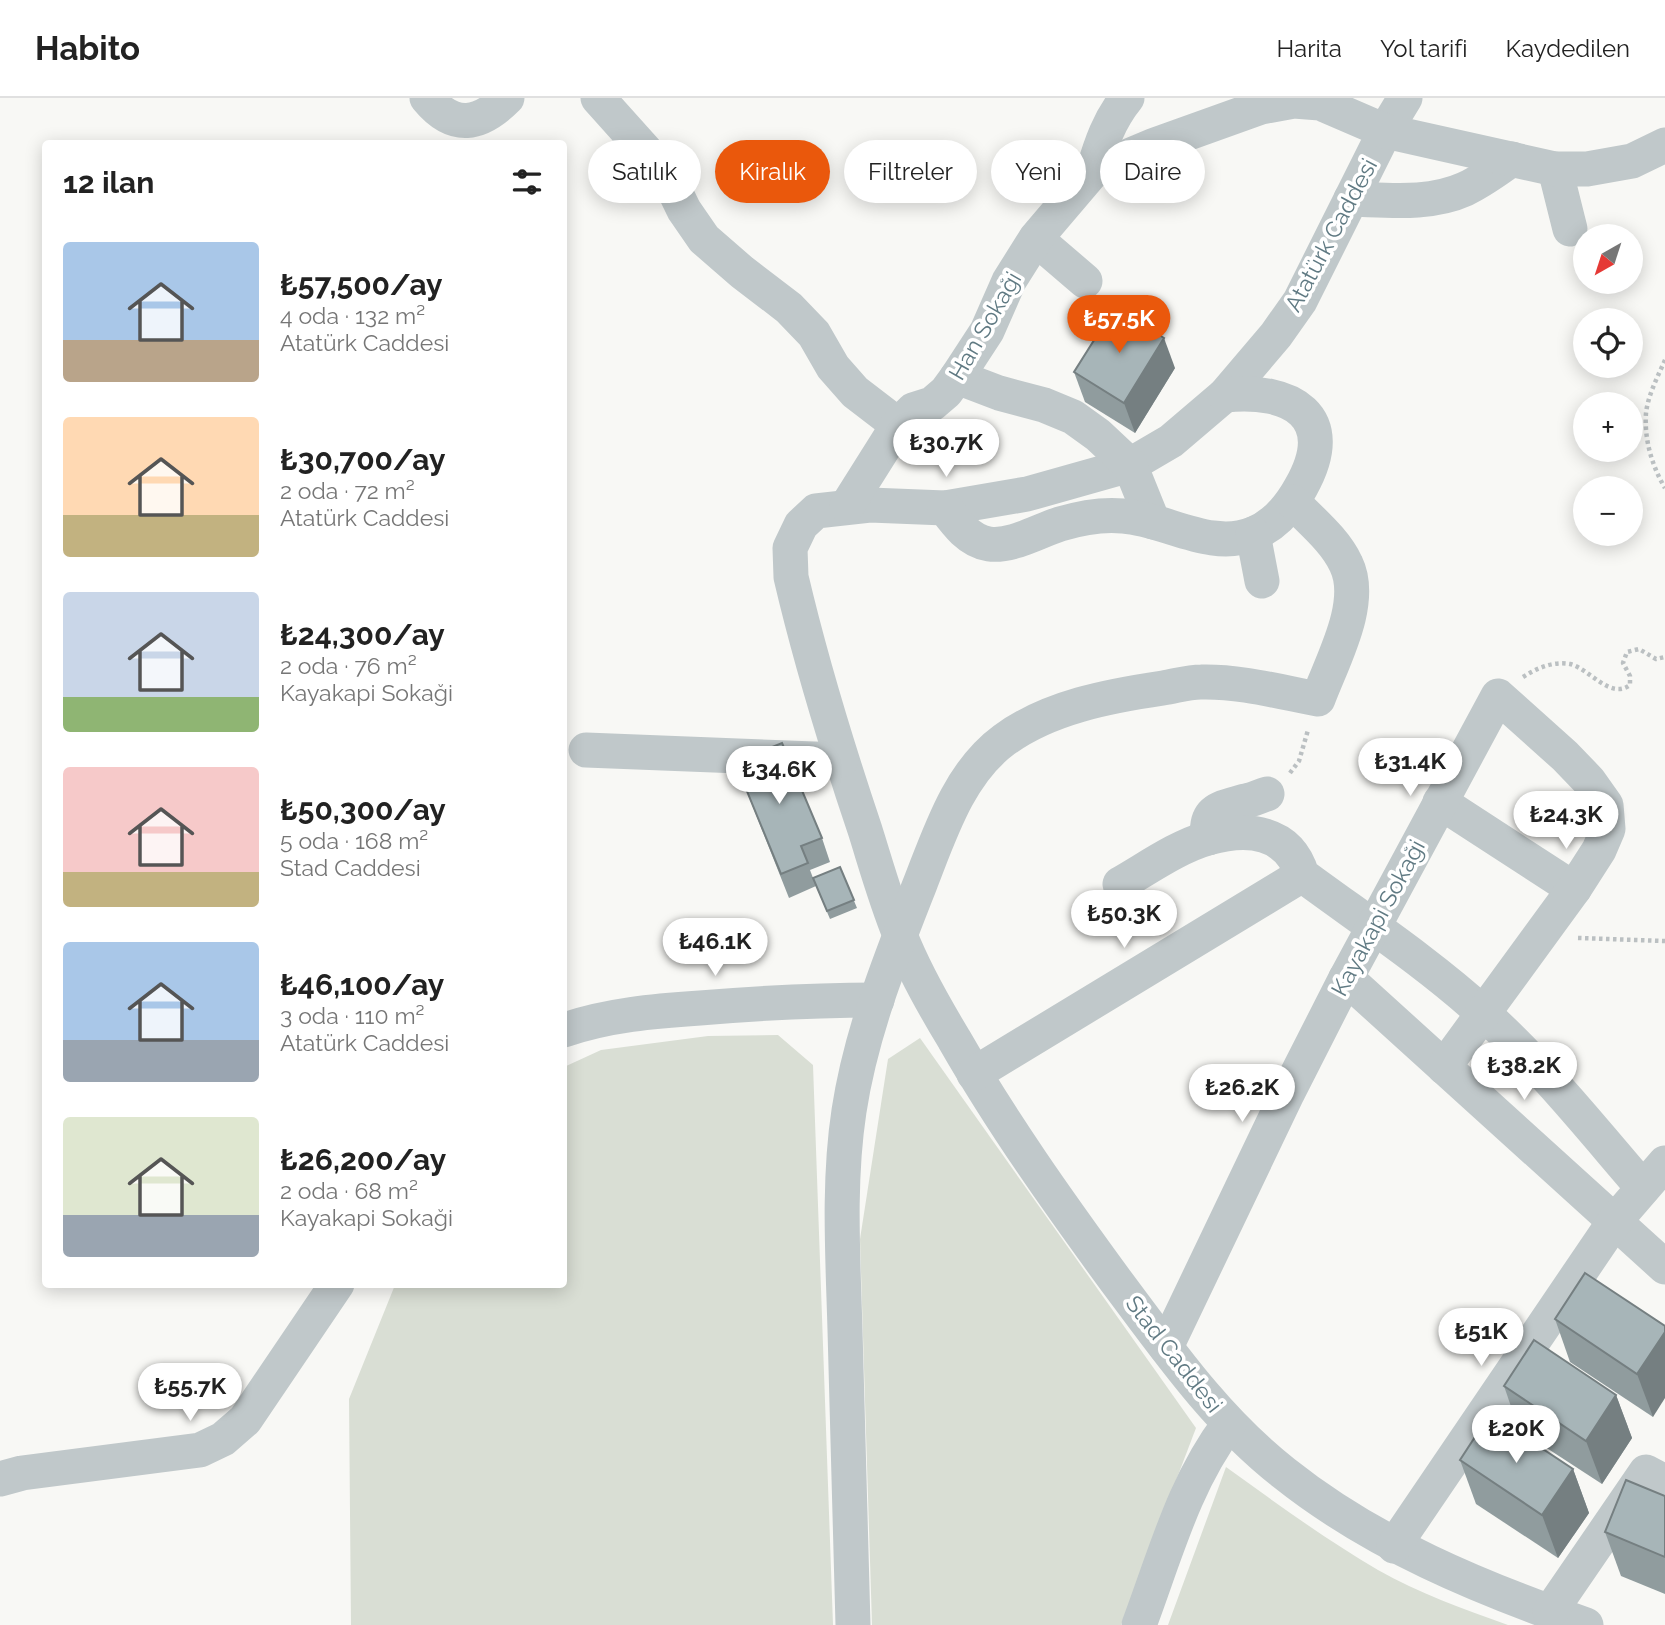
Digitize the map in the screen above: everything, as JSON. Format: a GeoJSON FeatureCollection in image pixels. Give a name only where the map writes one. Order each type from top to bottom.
{"type":"FeatureCollection","features":[{"type":"Feature","properties":{"kind":"street"},"geometry":{"type":"LineString","coordinates":[[427,98],[453,119],[475,121],[493,113],[507,98]]}},
{"type":"Feature","properties":{"kind":"street"},"geometry":{"type":"LineString","coordinates":[[598,98],[667,175],[684,210],[704,239],[789,308],[814,334],[833,367],[855,392],[898,425]]}},
{"type":"Feature","properties":{"kind":"street","name":"Han Sokaği"},"geometry":{"type":"LineString","coordinates":[[847,506],[898,425],[913,410],[932,404],[946,392],[957,377],[987,331],[1009,281],[1036,239],[1093,171],[1103,138],[1116,111],[1127,98]]}},
{"type":"Feature","properties":{"kind":"street","name":"Atatürk Caddesi"},"geometry":{"type":"LineString","coordinates":[[900,935],[841,760],[791,577],[790,548],[801,526],[816,511],[847,506],[945,508],[1027,494],[1130,465],[1171,441],[1225,395],[1276,335],[1300,301],[1385,131],[1405,98]]}},
{"type":"Feature","properties":{"kind":"street","name":"Han Sokaği"},"geometry":{"type":"LineString","coordinates":[[1093,171],[1155,145],[1223,108],[1261,107],[1294,101],[1320,103],[1385,131],[1555,169],[1587,169],[1632,161],[1665,145]]}},
{"type":"Feature","properties":{"kind":"street"},"geometry":{"type":"LineString","coordinates":[[1351,199],[1411,200],[1443,196],[1464,189],[1512,159]]}},
{"type":"Feature","properties":{"kind":"street"},"geometry":{"type":"LineString","coordinates":[[1555,169],[1570,229]]}},
{"type":"Feature","properties":{"kind":"street"},"geometry":{"type":"LineString","coordinates":[[1036,239],[1085,281]]}},
{"type":"Feature","properties":{"kind":"street"},"geometry":{"type":"LineString","coordinates":[[957,377],[999,393],[1044,405],[1073,417],[1098,435],[1130,465],[1153,522]]}},
{"type":"Feature","properties":{"kind":"street"},"geometry":{"type":"LineString","coordinates":[[945,508],[956,524],[970,536],[987,544],[1002,544],[1062,523],[1098,516],[1124,516],[1190,534],[1228,539],[1252,534],[1277,520],[1293,502],[1307,476],[1317,448],[1316,430],[1305,414],[1289,402],[1266,394],[1225,395]]}},
{"type":"Feature","properties":{"kind":"street"},"geometry":{"type":"LineString","coordinates":[[853,1625],[843,1249],[844,1177],[849,1113],[858,1066],[877,1000],[937,840],[958,795],[979,763],[1003,741],[1030,723],[1079,704],[1201,682],[1260,688],[1318,699],[1350,613],[1353,590],[1346,565],[1331,542],[1293,502]]}},
{"type":"Feature","properties":{"kind":"street"},"geometry":{"type":"LineString","coordinates":[[1252,534],[1262,581]]}},
{"type":"Feature","properties":{"kind":"street"},"geometry":{"type":"LineString","coordinates":[[1444,1067],[1541,936],[1600,850],[1608,829],[1606,805],[1589,781],[1498,696]]}},
{"type":"Feature","properties":{"kind":"street","name":"Kayakapi Sokaği"},"geometry":{"type":"LineString","coordinates":[[1166,1347],[1287,1094],[1372,927],[1498,696]]}},
{"type":"Feature","properties":{"kind":"street"},"geometry":{"type":"LineString","coordinates":[[586,750],[841,760]]}},
{"type":"Feature","properties":{"kind":"street"},"geometry":{"type":"LineString","coordinates":[[1208,838],[1206,825],[1212,813],[1225,805],[1267,794]]}},
{"type":"Feature","properties":{"kind":"street"},"geometry":{"type":"LineString","coordinates":[[1440,802],[1574,888]]}},
{"type":"Feature","properties":{"kind":"street"},"geometry":{"type":"LineString","coordinates":[[1120,884],[1180,850],[1208,838],[1263,834],[1278,840],[1298,860],[1303,875],[1484,1014],[1549,1080],[1654,1175],[1614,1222],[1394,1546]]}},
{"type":"Feature","properties":{"kind":"street"},"geometry":{"type":"LineString","coordinates":[[974,1074],[1303,875]]}},
{"type":"Feature","properties":{"kind":"street","name":"Stad Caddesi"},"geometry":{"type":"LineString","coordinates":[[900,935],[934,1005],[974,1074],[1088,1242],[1196,1387],[1229,1424],[1284,1473],[1394,1546],[1466,1578],[1586,1625]]}},
{"type":"Feature","properties":{"kind":"street"},"geometry":{"type":"LineString","coordinates":[[1346,978],[1665,1268]]}},
{"type":"Feature","properties":{"kind":"street"},"geometry":{"type":"LineString","coordinates":[[567,1029],[586,1022],[645,1012],[798,1000],[877,1000]]}},
{"type":"Feature","properties":{"kind":"street"},"geometry":{"type":"LineString","coordinates":[[0,1479],[22,1473],[200,1450],[223,1438],[245,1420],[334,1288]]}},
{"type":"Feature","properties":{"kind":"street"},"geometry":{"type":"LineString","coordinates":[[1139,1625],[1198,1470],[1229,1424]]}},
{"type":"Feature","properties":{"kind":"street"},"geometry":{"type":"LineString","coordinates":[[1550,1612],[1646,1472],[1665,1482]]}},
{"type":"Feature","properties":{"kind":"path"},"geometry":{"type":"LineString","coordinates":[[1665,359],[1646,413],[1650,458],[1665,488]]}},
{"type":"Feature","properties":{"kind":"path"},"geometry":{"type":"LineString","coordinates":[[1498,696],[1536,669],[1557,663],[1573,665],[1605,685],[1616,690],[1624,689],[1630,685],[1630,676],[1623,663],[1627,652],[1639,649],[1656,659],[1665,657]]}},
{"type":"Feature","properties":{"kind":"path"},"geometry":{"type":"LineString","coordinates":[[1267,794],[1284,780],[1298,761],[1318,699]]}},
{"type":"Feature","properties":{"kind":"path"},"geometry":{"type":"LineString","coordinates":[[1541,936],[1665,941]]}},
{"type":"Feature","properties":{"kind":"shaded area"},"geometry":{"type":"Polygon","coordinates":[[[778,1035],[813,1065],[833,1625],[351,1625],[349,1399],[394,1288],[567,1288],[567,1066],[601,1050],[708,1036],[778,1035]]]}},
{"type":"Feature","properties":{"kind":"shaded area"},"geometry":{"type":"Polygon","coordinates":[[[920,1038],[1196,1428],[1121,1625],[872,1625],[860,1239],[888,1059],[920,1038]]]}},
{"type":"Feature","properties":{"kind":"shaded area"},"geometry":{"type":"Polygon","coordinates":[[[1226,1467],[1378,1570],[1458,1607],[1508,1625],[1168,1625],[1226,1467]]]}},
{"type":"Feature","properties":{"kind":"building"},"geometry":{"type":"Polygon","coordinates":[[[1115,307],[1164,338],[1124,403],[1074,372],[1115,307]]]}},
{"type":"Feature","properties":{"kind":"building"},"geometry":{"type":"Polygon","coordinates":[[[782,743],[822,838],[801,846],[808,863],[781,874],[735,762],[782,743]]]}},
{"type":"Feature","properties":{"kind":"building"},"geometry":{"type":"Polygon","coordinates":[[[840,867],[854,900],[827,911],[813,878],[840,867]]]}},
{"type":"Feature","properties":{"kind":"building"},"geometry":{"type":"Polygon","coordinates":[[[1585,1273],[1665,1326],[1665,1332],[1637,1374],[1555,1319],[1585,1273]]]}},
{"type":"Feature","properties":{"kind":"building"},"geometry":{"type":"Polygon","coordinates":[[[1534,1340],[1616,1395],[1586,1441],[1504,1386],[1534,1340]]]}},
{"type":"Feature","properties":{"kind":"building"},"geometry":{"type":"Polygon","coordinates":[[[1490,1414],[1573,1469],[1542,1515],[1460,1460],[1490,1414]]]}},
{"type":"Feature","properties":{"kind":"building"},"geometry":{"type":"Polygon","coordinates":[[[1626,1480],[1665,1496],[1665,1557],[1605,1532],[1626,1480]]]}}]}
